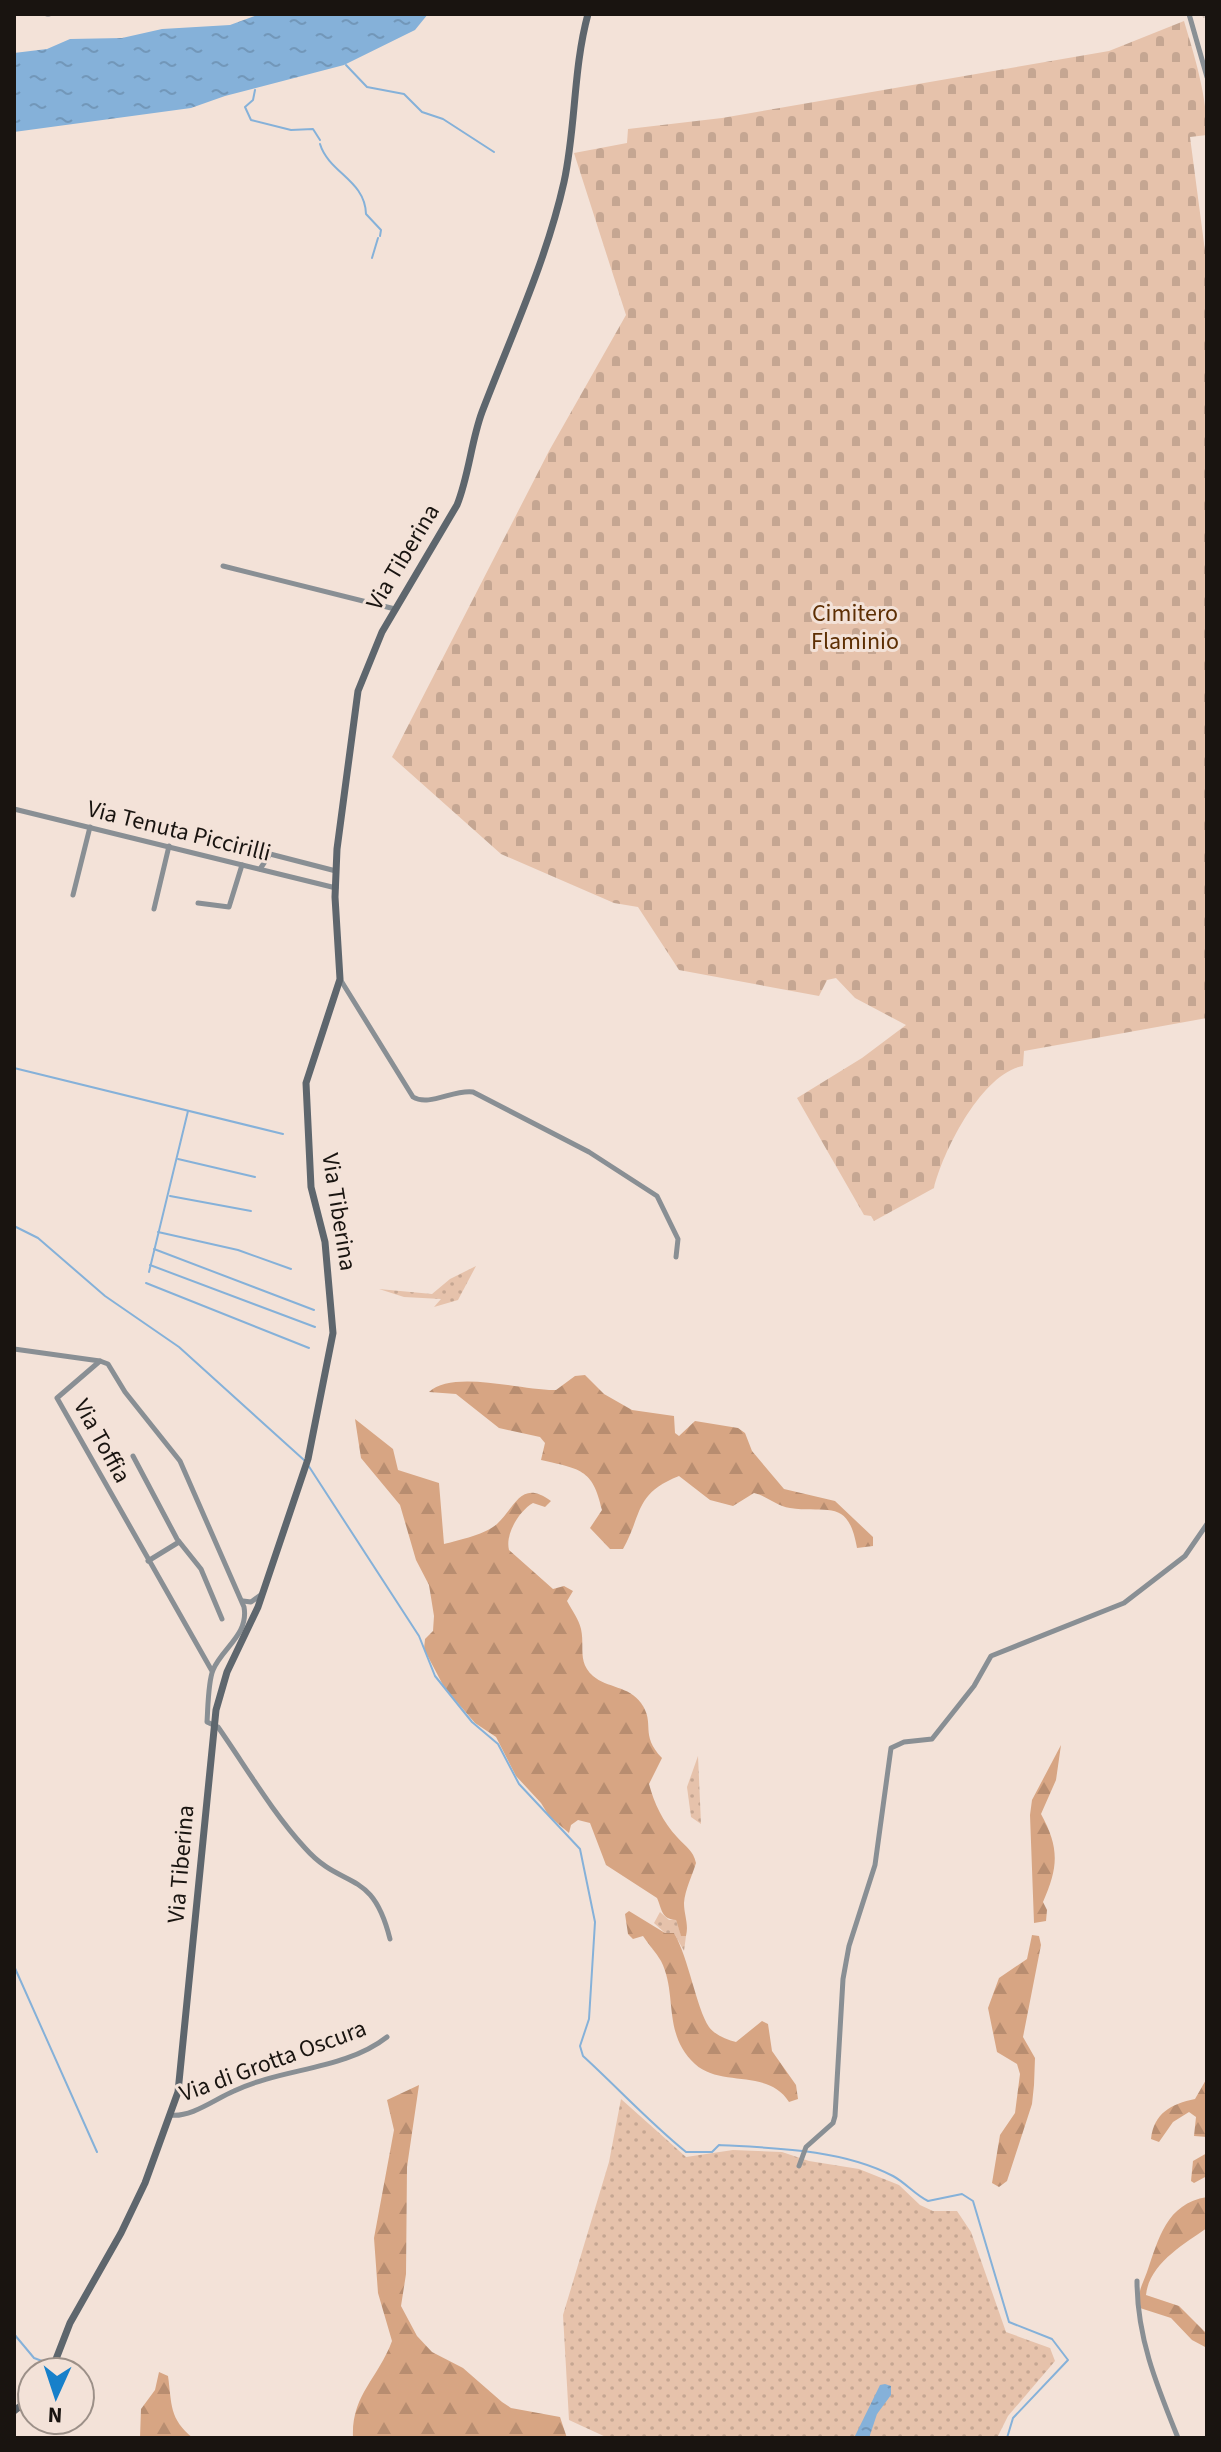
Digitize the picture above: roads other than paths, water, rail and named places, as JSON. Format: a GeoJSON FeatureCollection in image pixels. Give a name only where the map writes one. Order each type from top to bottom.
{"type":"FeatureCollection","features":[{"type":"Feature","properties":{"kind":"main road","name":"Via Tiberina"},"geometry":{"type":"LineString","coordinates":[[57,2356],[70,2323],[145,2183],[170,2115],[183,2066],[214,1724],[227,1672],[254,1605],[263,1593],[308,1459],[326,1375],[333,1307],[322,1221],[311,1187],[306,1083],[340,979],[337,871],[358,691],[378,639],[457,505],[468,476],[479,419],[551,229],[567,165],[580,50],[588,14]]}},
{"type":"Feature","properties":{"kind":"street"},"geometry":{"type":"LineString","coordinates":[[1189,14],[1207,77]]}},
{"type":"Feature","properties":{"kind":"street"},"geometry":{"type":"LineString","coordinates":[[223,566],[395,609]]}},
{"type":"Feature","properties":{"kind":"street","name":"Via Tenuta Piccirilli"},"geometry":{"type":"LineString","coordinates":[[14,809],[336,888]]}},
{"type":"Feature","properties":{"kind":"street"},"geometry":{"type":"LineString","coordinates":[[73,895],[90,827]]}},
{"type":"Feature","properties":{"kind":"street"},"geometry":{"type":"LineString","coordinates":[[154,909],[169,846]]}},
{"type":"Feature","properties":{"kind":"street"},"geometry":{"type":"LineString","coordinates":[[260,869],[270,854],[337,871]]}},
{"type":"Feature","properties":{"kind":"street"},"geometry":{"type":"LineString","coordinates":[[198,903],[229,907],[242,865]]}},
{"type":"Feature","properties":{"kind":"street"},"geometry":{"type":"LineString","coordinates":[[340,979],[413,1097],[425,1100],[460,1091],[473,1092],[598,1157],[661,1200],[678,1239],[676,1257]]}},
{"type":"Feature","properties":{"kind":"street"},"geometry":{"type":"LineString","coordinates":[[14,1349],[100,1361]]}},
{"type":"Feature","properties":{"kind":"street","name":"Via Toffia"},"geometry":{"type":"LineString","coordinates":[[212,1671],[57,1398],[100,1361],[108,1364],[125,1392],[180,1461],[242,1600]]}},
{"type":"Feature","properties":{"kind":"street"},"geometry":{"type":"LineString","coordinates":[[133,1456],[179,1542],[201,1569],[222,1619]]}},
{"type":"Feature","properties":{"kind":"street"},"geometry":{"type":"LineString","coordinates":[[800,2163],[806,2147],[833,2123],[835,2116],[843,1979],[875,1865],[891,1748],[904,1742],[932,1739],[974,1686],[991,1656],[1124,1603],[1185,1556],[1207,1524]]}},
{"type":"Feature","properties":{"kind":"street"},"geometry":{"type":"LineString","coordinates":[[148,1561],[179,1542]]}},
{"type":"Feature","properties":{"kind":"street"},"geometry":{"type":"LineString","coordinates":[[242,1600],[254,1605]]}},
{"type":"Feature","properties":{"kind":"street"},"geometry":{"type":"LineString","coordinates":[[242,1600],[245,1616],[238,1636],[212,1671],[207,1720],[214,1724],[305,1849],[367,1889],[385,1919],[390,1939]]}},
{"type":"Feature","properties":{"kind":"street","name":"Via di Grotta Oscura"},"geometry":{"type":"LineString","coordinates":[[170,2115],[183,2115],[248,2084],[366,2051],[387,2037]]}},
{"type":"Feature","properties":{"kind":"street"},"geometry":{"type":"LineString","coordinates":[[1137,2281],[1139,2318],[1153,2381],[1178,2438]]}},
{"type":"Feature","properties":{"kind":"water"},"geometry":{"type":"Polygon","coordinates":[[[260,14],[428,14],[415,30],[344,65],[191,108],[14,132],[14,53],[47,49],[70,39],[122,38],[162,29],[230,25],[260,14]]]}},
{"type":"Feature","properties":{"kind":"water"},"geometry":{"type":"Polygon","coordinates":[[[880,2385],[891,2386],[891,2395],[877,2414],[869,2438],[854,2438],[880,2385]]]}},
{"type":"Feature","properties":{"kind":"waterway"},"geometry":{"type":"LineString","coordinates":[[346,65],[367,87],[404,94],[422,112],[443,119],[494,152]]}},
{"type":"Feature","properties":{"kind":"waterway"},"geometry":{"type":"LineString","coordinates":[[255,90],[253,100],[245,107],[251,120],[291,130],[313,129],[320,140]]}},
{"type":"Feature","properties":{"kind":"waterway"},"geometry":{"type":"LineString","coordinates":[[320,144],[331,162],[360,193],[366,214],[381,230],[380,236]]}},
{"type":"Feature","properties":{"kind":"waterway"},"geometry":{"type":"LineString","coordinates":[[372,258],[378,238]]}},
{"type":"Feature","properties":{"kind":"waterway"},"geometry":{"type":"LineString","coordinates":[[14,1068],[283,1134]]}},
{"type":"Feature","properties":{"kind":"waterway"},"geometry":{"type":"LineString","coordinates":[[149,1272],[188,1111]]}},
{"type":"Feature","properties":{"kind":"waterway"},"geometry":{"type":"LineString","coordinates":[[178,1159],[255,1177]]}},
{"type":"Feature","properties":{"kind":"waterway"},"geometry":{"type":"LineString","coordinates":[[170,1196],[251,1211]]}},
{"type":"Feature","properties":{"kind":"waterway"},"geometry":{"type":"LineString","coordinates":[[14,1226],[38,1238],[105,1296],[179,1347],[304,1460]]}},
{"type":"Feature","properties":{"kind":"waterway"},"geometry":{"type":"LineString","coordinates":[[158,1232],[238,1250],[291,1269]]}},
{"type":"Feature","properties":{"kind":"waterway"},"geometry":{"type":"LineString","coordinates":[[154,1249],[314,1310]]}},
{"type":"Feature","properties":{"kind":"waterway"},"geometry":{"type":"LineString","coordinates":[[150,1265],[315,1327]]}},
{"type":"Feature","properties":{"kind":"waterway"},"geometry":{"type":"LineString","coordinates":[[146,1283],[309,1348]]}},
{"type":"Feature","properties":{"kind":"waterway"},"geometry":{"type":"LineString","coordinates":[[308,1465],[419,1636],[435,1676],[472,1722],[498,1744],[519,1784],[580,1849],[595,1922],[589,2019],[580,2046],[583,2056],[686,2152],[712,2152],[719,2145],[830,2155],[893,2176],[928,2201],[962,2194],[973,2201],[1009,2322],[1052,2339],[1068,2360],[1013,2418],[1007,2438]]}},
{"type":"Feature","properties":{"kind":"waterway"},"geometry":{"type":"LineString","coordinates":[[14,1966],[97,2152]]}},
{"type":"Feature","properties":{"kind":"waterway"},"geometry":{"type":"LineString","coordinates":[[14,2334],[32,2356]]}},
{"type":"Feature","properties":{"kind":"park label","name":"Cimitero Flaminio"},"geometry":{"type":"Point","coordinates":[855,627]}}]}
